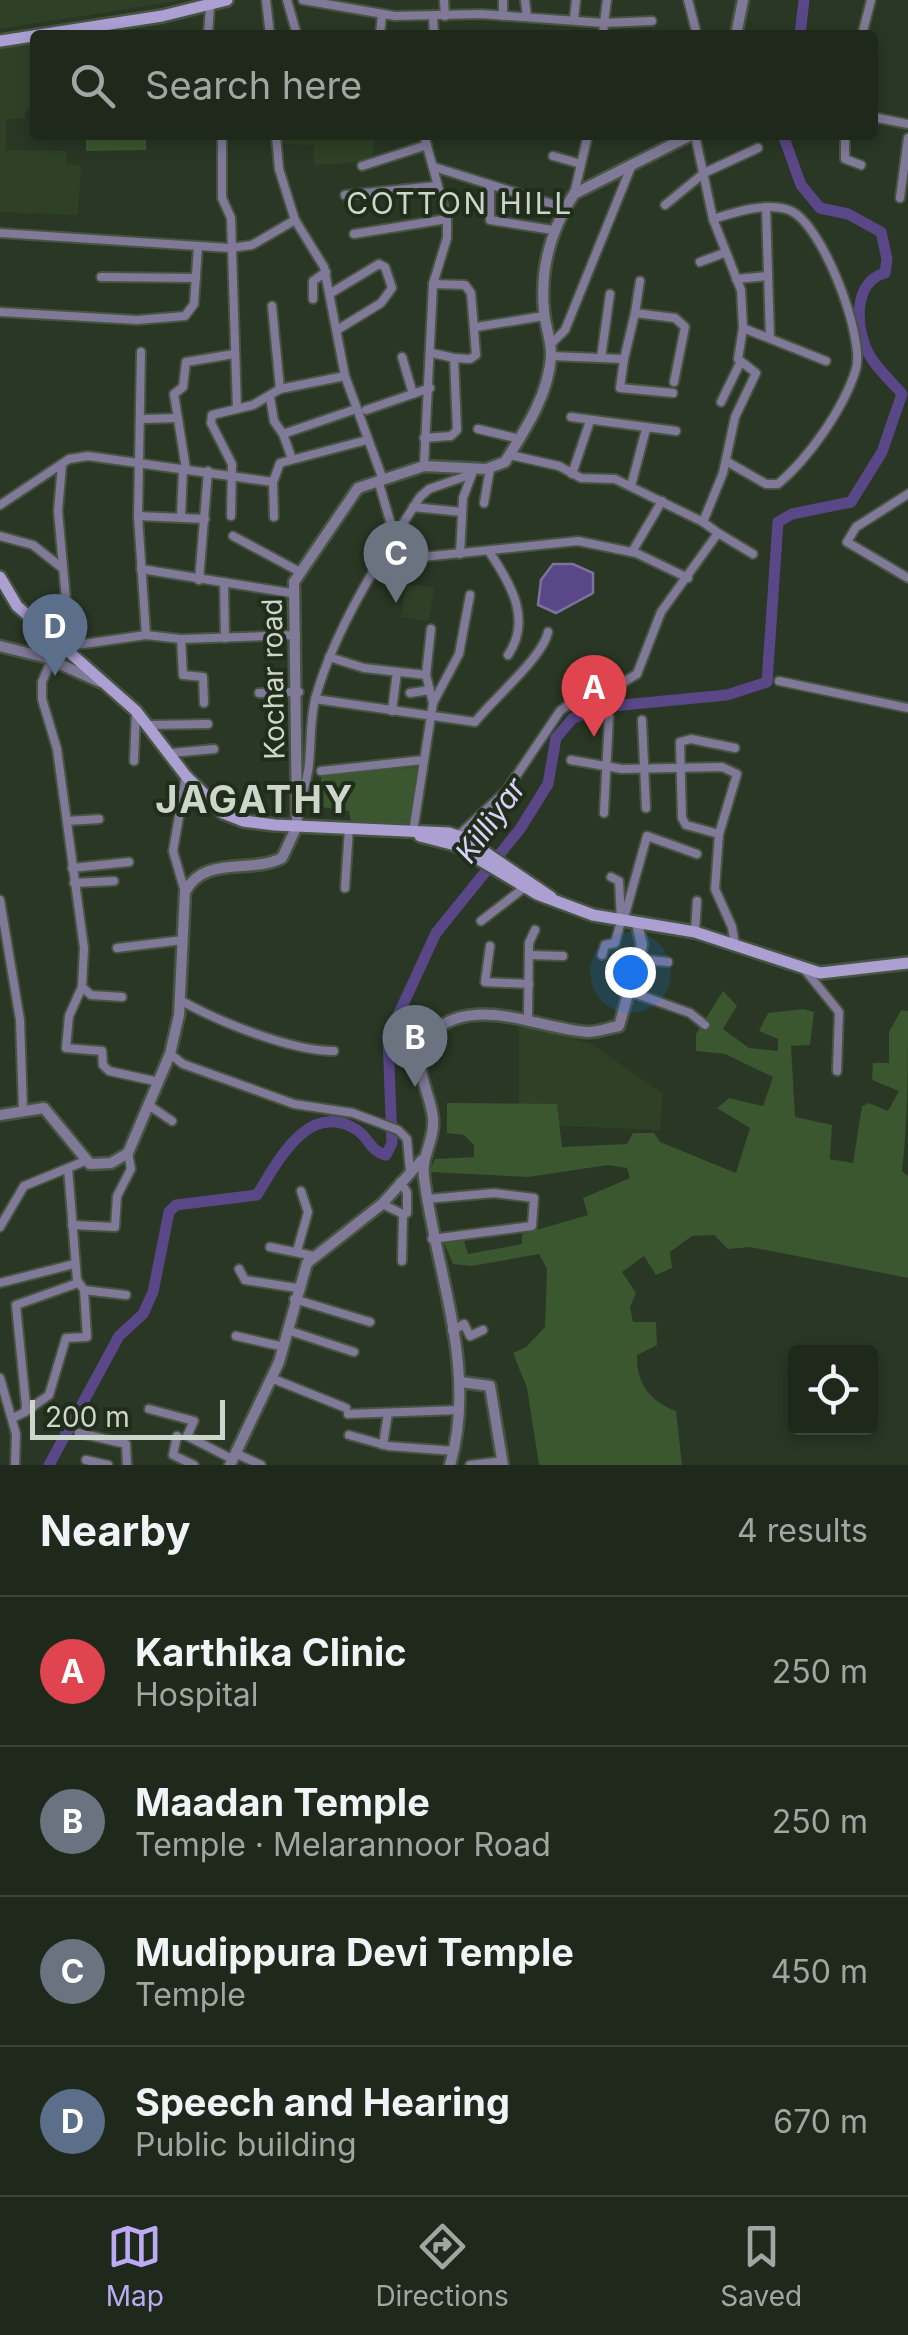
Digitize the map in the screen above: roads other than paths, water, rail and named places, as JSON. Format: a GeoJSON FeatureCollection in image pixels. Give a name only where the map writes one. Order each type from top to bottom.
{"type":"FeatureCollection","features":[{"type":"Feature","properties":{"kind":"main road"},"geometry":{"type":"LineString","coordinates":[[76,30],[227,0]]}},
{"type":"Feature","properties":{"kind":"main road"},"geometry":{"type":"LineString","coordinates":[[0,40],[30,36]]}},
{"type":"Feature","properties":{"kind":"main road"},"geometry":{"type":"LineString","coordinates":[[0,578],[17,606],[136,711],[186,776],[223,813],[243,821],[413,832],[459,840],[551,897]]}},
{"type":"Feature","properties":{"kind":"main road"},"geometry":{"type":"LineString","coordinates":[[512,875],[525,887],[593,916],[695,932],[805,970],[850,972],[908,962]]}},
{"type":"Feature","properties":{"kind":"street"},"geometry":{"type":"LineString","coordinates":[[266,0],[269,30]]}},
{"type":"Feature","properties":{"kind":"street"},"geometry":{"type":"LineString","coordinates":[[287,0],[296,30]]}},
{"type":"Feature","properties":{"kind":"street"},"geometry":{"type":"LineString","coordinates":[[304,0],[382,15],[481,14],[604,23],[652,21]]}},
{"type":"Feature","properties":{"kind":"street"},"geometry":{"type":"LineString","coordinates":[[444,0],[445,16]]}},
{"type":"Feature","properties":{"kind":"street"},"geometry":{"type":"LineString","coordinates":[[479,0],[481,14]]}},
{"type":"Feature","properties":{"kind":"street"},"geometry":{"type":"LineString","coordinates":[[503,0],[503,16]]}},
{"type":"Feature","properties":{"kind":"street"},"geometry":{"type":"LineString","coordinates":[[526,0],[527,17]]}},
{"type":"Feature","properties":{"kind":"street"},"geometry":{"type":"LineString","coordinates":[[574,18],[576,0]]}},
{"type":"Feature","properties":{"kind":"street"},"geometry":{"type":"LineString","coordinates":[[604,30],[607,0]]}},
{"type":"Feature","properties":{"kind":"street"},"geometry":{"type":"LineString","coordinates":[[688,0],[697,30]]}},
{"type":"Feature","properties":{"kind":"street"},"geometry":{"type":"LineString","coordinates":[[737,30],[744,0]]}},
{"type":"Feature","properties":{"kind":"street"},"geometry":{"type":"LineString","coordinates":[[863,30],[872,0]]}},
{"type":"Feature","properties":{"kind":"street"},"geometry":{"type":"LineString","coordinates":[[208,30],[210,6]]}},
{"type":"Feature","properties":{"kind":"street"},"geometry":{"type":"LineString","coordinates":[[380,30],[382,15]]}},
{"type":"Feature","properties":{"kind":"street"},"geometry":{"type":"LineString","coordinates":[[433,16],[434,30]]}},
{"type":"Feature","properties":{"kind":"street"},"geometry":{"type":"LineString","coordinates":[[878,117],[908,124]]}},
{"type":"Feature","properties":{"kind":"street"},"geometry":{"type":"LineString","coordinates":[[900,198],[908,138]]}},
{"type":"Feature","properties":{"kind":"street"},"geometry":{"type":"LineString","coordinates":[[222,140],[222,198],[231,218],[237,409]]}},
{"type":"Feature","properties":{"kind":"street"},"geometry":{"type":"LineString","coordinates":[[276,140],[279,169],[295,220],[326,272],[345,376],[361,410],[395,538]]}},
{"type":"Feature","properties":{"kind":"street"},"geometry":{"type":"LineString","coordinates":[[424,466],[433,284],[447,238],[447,219],[425,140]]}},
{"type":"Feature","properties":{"kind":"street"},"geometry":{"type":"LineString","coordinates":[[574,194],[587,140]]}},
{"type":"Feature","properties":{"kind":"street"},"geometry":{"type":"LineString","coordinates":[[574,194],[683,140]]}},
{"type":"Feature","properties":{"kind":"street"},"geometry":{"type":"LineString","coordinates":[[694,140],[713,219],[736,278],[743,328],[740,364],[721,402]]}},
{"type":"Feature","properties":{"kind":"street"},"geometry":{"type":"LineString","coordinates":[[845,140],[845,159],[861,164]]}},
{"type":"Feature","properties":{"kind":"street"},"geometry":{"type":"LineString","coordinates":[[362,166],[427,146]]}},
{"type":"Feature","properties":{"kind":"street"},"geometry":{"type":"LineString","coordinates":[[664,205],[704,173],[758,148]]}},
{"type":"Feature","properties":{"kind":"street"},"geometry":{"type":"LineString","coordinates":[[553,156],[581,164]]}},
{"type":"Feature","properties":{"kind":"street"},"geometry":{"type":"LineString","coordinates":[[434,167],[565,208]]}},
{"type":"Feature","properties":{"kind":"street"},"geometry":{"type":"LineString","coordinates":[[624,358],[550,350],[565,330],[631,167]]}},
{"type":"Feature","properties":{"kind":"street"},"geometry":{"type":"LineString","coordinates":[[344,195],[436,186]]}},
{"type":"Feature","properties":{"kind":"street"},"geometry":{"type":"LineString","coordinates":[[490,186],[490,220],[552,230]]}},
{"type":"Feature","properties":{"kind":"street","name":"Kochar road"},"geometry":{"type":"LineString","coordinates":[[298,826],[299,692],[291,593],[300,572],[341,507],[358,488],[424,466],[472,472],[505,462],[542,397],[550,350],[542,290],[552,230],[574,194]]}},
{"type":"Feature","properties":{"kind":"street"},"geometry":{"type":"LineString","coordinates":[[713,219],[766,208],[789,210],[806,220],[845,297],[857,364],[826,426],[778,484],[766,484],[726,461]]}},
{"type":"Feature","properties":{"kind":"street"},"geometry":{"type":"LineString","coordinates":[[766,208],[770,338]]}},
{"type":"Feature","properties":{"kind":"street"},"geometry":{"type":"LineString","coordinates":[[354,234],[447,219]]}},
{"type":"Feature","properties":{"kind":"street"},"geometry":{"type":"LineString","coordinates":[[0,233],[230,248],[252,245],[295,220]]}},
{"type":"Feature","properties":{"kind":"street"},"geometry":{"type":"LineString","coordinates":[[0,312],[176,318],[191,312],[198,246]]}},
{"type":"Feature","properties":{"kind":"street"},"geometry":{"type":"LineString","coordinates":[[700,262],[724,253]]}},
{"type":"Feature","properties":{"kind":"street"},"geometry":{"type":"LineString","coordinates":[[331,293],[380,264],[386,267],[392,288],[381,303],[337,330]]}},
{"type":"Feature","properties":{"kind":"street"},"geometry":{"type":"LineString","coordinates":[[313,299],[313,281],[326,272]]}},
{"type":"Feature","properties":{"kind":"street"},"geometry":{"type":"LineString","coordinates":[[736,278],[768,276]]}},
{"type":"Feature","properties":{"kind":"street"},"geometry":{"type":"LineString","coordinates":[[102,277],[196,278]]}},
{"type":"Feature","properties":{"kind":"street"},"geometry":{"type":"LineString","coordinates":[[640,281],[620,388],[673,393]]}},
{"type":"Feature","properties":{"kind":"street"},"geometry":{"type":"LineString","coordinates":[[432,353],[475,358],[476,327],[469,288],[433,284]]}},
{"type":"Feature","properties":{"kind":"street"},"geometry":{"type":"LineString","coordinates":[[601,358],[610,294]]}},
{"type":"Feature","properties":{"kind":"street"},"geometry":{"type":"LineString","coordinates":[[272,306],[280,389]]}},
{"type":"Feature","properties":{"kind":"street"},"geometry":{"type":"LineString","coordinates":[[635,313],[684,324],[674,382]]}},
{"type":"Feature","properties":{"kind":"street"},"geometry":{"type":"LineString","coordinates":[[476,327],[544,316]]}},
{"type":"Feature","properties":{"kind":"street"},"geometry":{"type":"LineString","coordinates":[[743,328],[826,360]]}},
{"type":"Feature","properties":{"kind":"street"},"geometry":{"type":"LineString","coordinates":[[141,352],[138,516],[146,636]]}},
{"type":"Feature","properties":{"kind":"street"},"geometry":{"type":"LineString","coordinates":[[181,516],[184,469],[174,394],[183,387],[188,360],[214,361],[234,354]]}},
{"type":"Feature","properties":{"kind":"street"},"geometry":{"type":"LineString","coordinates":[[402,357],[413,394]]}},
{"type":"Feature","properties":{"kind":"street"},"geometry":{"type":"LineString","coordinates":[[424,438],[456,434],[454,358]]}},
{"type":"Feature","properties":{"kind":"street"},"geometry":{"type":"LineString","coordinates":[[702,522],[726,461],[734,418],[756,372],[740,364]]}},
{"type":"Feature","properties":{"kind":"street"},"geometry":{"type":"LineString","coordinates":[[231,516],[232,464],[210,418],[270,397],[280,389],[345,376]]}},
{"type":"Feature","properties":{"kind":"street"},"geometry":{"type":"LineString","coordinates":[[283,434],[430,388]]}},
{"type":"Feature","properties":{"kind":"street"},"geometry":{"type":"LineString","coordinates":[[270,397],[274,421],[292,459]]}},
{"type":"Feature","properties":{"kind":"street"},"geometry":{"type":"LineString","coordinates":[[142,418],[177,418]]}},
{"type":"Feature","properties":{"kind":"street"},"geometry":{"type":"LineString","coordinates":[[571,418],[676,431]]}},
{"type":"Feature","properties":{"kind":"street"},"geometry":{"type":"LineString","coordinates":[[572,474],[590,421]]}},
{"type":"Feature","properties":{"kind":"street"},"geometry":{"type":"LineString","coordinates":[[478,429],[520,439]]}},
{"type":"Feature","properties":{"kind":"street"},"geometry":{"type":"LineString","coordinates":[[630,486],[646,429]]}},
{"type":"Feature","properties":{"kind":"street"},"geometry":{"type":"LineString","coordinates":[[274,518],[273,482],[280,462],[366,440]]}},
{"type":"Feature","properties":{"kind":"street"},"geometry":{"type":"LineString","coordinates":[[510,455],[559,466],[572,474],[614,479],[702,522],[753,554]]}},
{"type":"Feature","properties":{"kind":"street"},"geometry":{"type":"LineString","coordinates":[[0,504],[63,463],[88,456],[138,466],[232,473],[273,482]]}},
{"type":"Feature","properties":{"kind":"street"},"geometry":{"type":"LineString","coordinates":[[63,463],[58,511],[65,646],[146,636],[181,640],[296,636]]}},
{"type":"Feature","properties":{"kind":"street"},"geometry":{"type":"LineString","coordinates":[[484,504],[490,468]]}},
{"type":"Feature","properties":{"kind":"street"},"geometry":{"type":"LineString","coordinates":[[199,580],[208,470]]}},
{"type":"Feature","properties":{"kind":"street"},"geometry":{"type":"LineString","coordinates":[[297,805],[311,772],[315,700],[330,657],[413,508],[429,489],[472,472]]}},
{"type":"Feature","properties":{"kind":"street"},"geometry":{"type":"LineString","coordinates":[[460,554],[462,512],[472,472]]}},
{"type":"Feature","properties":{"kind":"street"},"geometry":{"type":"LineString","coordinates":[[908,494],[856,527],[847,542],[908,578]]}},
{"type":"Feature","properties":{"kind":"street"},"geometry":{"type":"LineString","coordinates":[[632,552],[662,502]]}},
{"type":"Feature","properties":{"kind":"street"},"geometry":{"type":"LineString","coordinates":[[413,508],[462,512]]}},
{"type":"Feature","properties":{"kind":"street"},"geometry":{"type":"LineString","coordinates":[[138,516],[206,519]]}},
{"type":"Feature","properties":{"kind":"street"},"geometry":{"type":"LineString","coordinates":[[459,840],[506,791],[560,710],[572,702],[609,691],[637,674],[661,612],[718,532]]}},
{"type":"Feature","properties":{"kind":"street"},"geometry":{"type":"LineString","coordinates":[[0,536],[33,545],[61,568]]}},
{"type":"Feature","properties":{"kind":"street"},"geometry":{"type":"LineString","coordinates":[[233,536],[300,572]]}},
{"type":"Feature","properties":{"kind":"street"},"geometry":{"type":"LineString","coordinates":[[383,561],[578,541],[632,552],[688,578]]}},
{"type":"Feature","properties":{"kind":"street"},"geometry":{"type":"LineString","coordinates":[[490,553],[509,580],[518,607],[518,636],[508,655]]}},
{"type":"Feature","properties":{"kind":"street"},"geometry":{"type":"LineString","coordinates":[[141,569],[158,568],[199,580],[291,593]]}},
{"type":"Feature","properties":{"kind":"street"},"geometry":{"type":"LineString","coordinates":[[224,582],[224,638]]}},
{"type":"Feature","properties":{"kind":"street"},"geometry":{"type":"LineString","coordinates":[[413,832],[433,702],[459,654],[470,595]]}},
{"type":"Feature","properties":{"kind":"street"},"geometry":{"type":"LineString","coordinates":[[431,629],[426,675],[433,702]]}},
{"type":"Feature","properties":{"kind":"street"},"geometry":{"type":"LineString","coordinates":[[315,700],[474,722],[509,681],[538,656],[548,632]]}},
{"type":"Feature","properties":{"kind":"street"},"geometry":{"type":"LineString","coordinates":[[181,640],[182,672],[187,678],[202,676],[204,702]]}},
{"type":"Feature","properties":{"kind":"street"},"geometry":{"type":"LineString","coordinates":[[3,649],[52,660],[110,687]]}},
{"type":"Feature","properties":{"kind":"street"},"geometry":{"type":"LineString","coordinates":[[330,657],[426,675]]}},
{"type":"Feature","properties":{"kind":"street"},"geometry":{"type":"LineString","coordinates":[[52,660],[42,682],[42,699],[57,749],[84,948],[82,987],[70,1016],[66,1048],[102,1051],[104,1065],[110,1071],[159,1082]]}},
{"type":"Feature","properties":{"kind":"street"},"geometry":{"type":"LineString","coordinates":[[392,711],[396,672]]}},
{"type":"Feature","properties":{"kind":"street"},"geometry":{"type":"LineString","coordinates":[[779,681],[840,698],[908,708]]}},
{"type":"Feature","properties":{"kind":"street"},"geometry":{"type":"LineString","coordinates":[[410,692],[430,690]]}},
{"type":"Feature","properties":{"kind":"street"},"geometry":{"type":"LineString","coordinates":[[259,692],[299,692]]}},
{"type":"Feature","properties":{"kind":"street"},"geometry":{"type":"LineString","coordinates":[[134,761],[136,711]]}},
{"type":"Feature","properties":{"kind":"street"},"geometry":{"type":"LineString","coordinates":[[604,813],[609,717]]}},
{"type":"Feature","properties":{"kind":"street"},"geometry":{"type":"LineString","coordinates":[[642,720],[646,808]]}},
{"type":"Feature","properties":{"kind":"street"},"geometry":{"type":"LineString","coordinates":[[148,726],[208,724]]}},
{"type":"Feature","properties":{"kind":"street"},"geometry":{"type":"LineString","coordinates":[[719,834],[686,825],[682,740],[735,748]]}},
{"type":"Feature","properties":{"kind":"street"},"geometry":{"type":"LineString","coordinates":[[172,753],[214,749]]}},
{"type":"Feature","properties":{"kind":"street"},"geometry":{"type":"LineString","coordinates":[[321,771],[423,760]]}},
{"type":"Feature","properties":{"kind":"street"},"geometry":{"type":"LineString","coordinates":[[571,760],[604,767],[722,768],[736,774],[719,834],[715,889],[735,945]]}},
{"type":"Feature","properties":{"kind":"street"},"geometry":{"type":"LineString","coordinates":[[72,1225],[114,1227],[118,1196],[131,1169],[128,1153],[170,1054],[180,1000],[185,892],[173,851],[186,776]]}},
{"type":"Feature","properties":{"kind":"street"},"geometry":{"type":"LineString","coordinates":[[66,821],[99,819]]}},
{"type":"Feature","properties":{"kind":"street"},"geometry":{"type":"LineString","coordinates":[[185,892],[202,872],[256,867],[282,858],[298,826]]}},
{"type":"Feature","properties":{"kind":"street"},"geometry":{"type":"LineString","coordinates":[[345,888],[349,828]]}},
{"type":"Feature","properties":{"kind":"street"},"geometry":{"type":"LineString","coordinates":[[602,954],[605,945],[615,943],[647,836],[697,854]]}},
{"type":"Feature","properties":{"kind":"street"},"geometry":{"type":"LineString","coordinates":[[72,868],[129,862]]}},
{"type":"Feature","properties":{"kind":"street"},"geometry":{"type":"LineString","coordinates":[[610,877],[619,881],[622,922]]}},
{"type":"Feature","properties":{"kind":"street"},"geometry":{"type":"LineString","coordinates":[[74,883],[114,881]]}},
{"type":"Feature","properties":{"kind":"street"},"geometry":{"type":"LineString","coordinates":[[481,921],[525,887]]}},
{"type":"Feature","properties":{"kind":"street"},"geometry":{"type":"LineString","coordinates":[[0,900],[20,1020],[22,1110]]}},
{"type":"Feature","properties":{"kind":"street"},"geometry":{"type":"LineString","coordinates":[[695,932],[698,901]]}},
{"type":"Feature","properties":{"kind":"street"},"geometry":{"type":"LineString","coordinates":[[232,1461],[284,1347],[295,1294],[314,1256],[382,1204],[422,1160],[430,1145],[433,1120],[418,1064],[422,1044],[460,1019],[484,1015],[528,1018],[594,1032],[619,1026],[640,959],[642,934],[638,924]]}},
{"type":"Feature","properties":{"kind":"street"},"geometry":{"type":"LineString","coordinates":[[528,1018],[530,955],[535,930]]}},
{"type":"Feature","properties":{"kind":"street"},"geometry":{"type":"LineString","coordinates":[[116,948],[183,940]]}},
{"type":"Feature","properties":{"kind":"street"},"geometry":{"type":"LineString","coordinates":[[490,946],[485,982],[529,984]]}},
{"type":"Feature","properties":{"kind":"street"},"geometry":{"type":"LineString","coordinates":[[530,955],[563,956]]}},
{"type":"Feature","properties":{"kind":"street"},"geometry":{"type":"LineString","coordinates":[[640,959],[668,962]]}},
{"type":"Feature","properties":{"kind":"street"},"geometry":{"type":"LineString","coordinates":[[805,970],[840,1012],[837,1070]]}},
{"type":"Feature","properties":{"kind":"street"},"geometry":{"type":"LineString","coordinates":[[82,987],[91,995],[122,997]]}},
{"type":"Feature","properties":{"kind":"street"},"geometry":{"type":"LineString","coordinates":[[631,992],[690,1013],[705,1026]]}},
{"type":"Feature","properties":{"kind":"street"},"geometry":{"type":"LineString","coordinates":[[180,1000],[205,1014],[292,1044],[334,1050]]}},
{"type":"Feature","properties":{"kind":"street"},"geometry":{"type":"LineString","coordinates":[[170,1054],[182,1064],[294,1104],[374,1120],[398,1130],[407,1139],[410,1172]]}},
{"type":"Feature","properties":{"kind":"street"},"geometry":{"type":"LineString","coordinates":[[150,1106],[172,1120]]}},
{"type":"Feature","properties":{"kind":"street"},"geometry":{"type":"LineString","coordinates":[[0,1115],[22,1110],[49,1112],[85,1161]]}},
{"type":"Feature","properties":{"kind":"street"},"geometry":{"type":"LineString","coordinates":[[0,1227],[24,1186],[85,1161],[110,1163],[128,1153]]}},
{"type":"Feature","properties":{"kind":"street"},"geometry":{"type":"LineString","coordinates":[[422,1160],[432,1239],[462,1382],[450,1465]]}},
{"type":"Feature","properties":{"kind":"street"},"geometry":{"type":"LineString","coordinates":[[13,1418],[49,1395],[66,1338],[86,1337],[81,1287],[74,1264],[68,1168]]}},
{"type":"Feature","properties":{"kind":"street"},"geometry":{"type":"LineString","coordinates":[[382,1204],[408,1213],[408,1192],[400,1182]]}},
{"type":"Feature","properties":{"kind":"street"},"geometry":{"type":"LineString","coordinates":[[297,1251],[308,1212],[302,1191]]}},
{"type":"Feature","properties":{"kind":"street"},"geometry":{"type":"LineString","coordinates":[[427,1199],[494,1193],[534,1198],[532,1226],[432,1239]]}},
{"type":"Feature","properties":{"kind":"street"},"geometry":{"type":"LineString","coordinates":[[402,1214],[402,1262]]}},
{"type":"Feature","properties":{"kind":"street"},"geometry":{"type":"LineString","coordinates":[[270,1246],[314,1256]]}},
{"type":"Feature","properties":{"kind":"street"},"geometry":{"type":"LineString","coordinates":[[0,1283],[74,1264]]}},
{"type":"Feature","properties":{"kind":"street"},"geometry":{"type":"LineString","coordinates":[[238,1269],[245,1280],[370,1322]]}},
{"type":"Feature","properties":{"kind":"street"},"geometry":{"type":"LineString","coordinates":[[25,1412],[16,1305],[81,1287],[126,1295]]}},
{"type":"Feature","properties":{"kind":"street"},"geometry":{"type":"LineString","coordinates":[[452,1331],[464,1324],[470,1336],[483,1330]]}},
{"type":"Feature","properties":{"kind":"street"},"geometry":{"type":"LineString","coordinates":[[287,1330],[354,1352]]}},
{"type":"Feature","properties":{"kind":"street"},"geometry":{"type":"LineString","coordinates":[[236,1336],[284,1347]]}},
{"type":"Feature","properties":{"kind":"street"},"geometry":{"type":"LineString","coordinates":[[0,1378],[13,1418],[15,1465]]}},
{"type":"Feature","properties":{"kind":"street"},"geometry":{"type":"LineString","coordinates":[[270,1378],[347,1411],[458,1410]]}},
{"type":"Feature","properties":{"kind":"street"},"geometry":{"type":"LineString","coordinates":[[462,1382],[490,1386],[503,1463],[470,1465]]}},
{"type":"Feature","properties":{"kind":"street"},"geometry":{"type":"LineString","coordinates":[[148,1409],[194,1422],[187,1436],[232,1461],[260,1465]]}},
{"type":"Feature","properties":{"kind":"street"},"geometry":{"type":"LineString","coordinates":[[383,1445],[388,1413]]}},
{"type":"Feature","properties":{"kind":"street"},"geometry":{"type":"LineString","coordinates":[[78,1433],[126,1444],[126,1465]]}},
{"type":"Feature","properties":{"kind":"street"},"geometry":{"type":"LineString","coordinates":[[350,1434],[383,1445],[454,1452]]}},
{"type":"Feature","properties":{"kind":"street"},"geometry":{"type":"LineString","coordinates":[[176,1436],[173,1455],[179,1462],[194,1465]]}},
{"type":"Feature","properties":{"kind":"street"},"geometry":{"type":"LineString","coordinates":[[86,1460],[108,1465]]}},
{"type":"Feature","properties":{"kind":"waterway","name":"Killiyar"},"geometry":{"type":"LineString","coordinates":[[801,30],[804,0]]}},
{"type":"Feature","properties":{"kind":"waterway","name":"Killiyar"},"geometry":{"type":"LineString","coordinates":[[49,1465],[119,1336],[143,1314],[153,1292],[169,1212],[176,1205],[257,1195],[285,1151],[310,1128],[324,1122],[340,1122],[357,1130],[386,1155],[392,1143],[388,1037],[436,933],[520,829],[548,784],[556,738],[573,718],[612,706],[727,695],[767,682],[778,522],[792,514],[851,502],[882,452],[902,394],[870,356],[859,321],[867,286],[885,273],[887,259],[881,232],[848,214],[820,208],[801,185],[785,140]]}},
{"type":"Feature","properties":{"kind":"place","name":"Mudippura Devi Temple"},"geometry":{"type":"Point","coordinates":[396,603]}},
{"type":"Feature","properties":{"kind":"place","name":"Speech and Hearing"},"geometry":{"type":"Point","coordinates":[55,676]}},
{"type":"Feature","properties":{"kind":"place","name":"Karthika Clinic"},"geometry":{"type":"Point","coordinates":[594,737]}},
{"type":"Feature","properties":{"kind":"place","name":"Maadan Temple"},"geometry":{"type":"Point","coordinates":[415,1087]}},
{"type":"Feature","properties":{"kind":"district","name":"COTTON HILL"},"geometry":{"type":"Point","coordinates":[460,203]}},
{"type":"Feature","properties":{"kind":"district","name":"JAGATHY"},"geometry":{"type":"Point","coordinates":[255,799]}}]}
